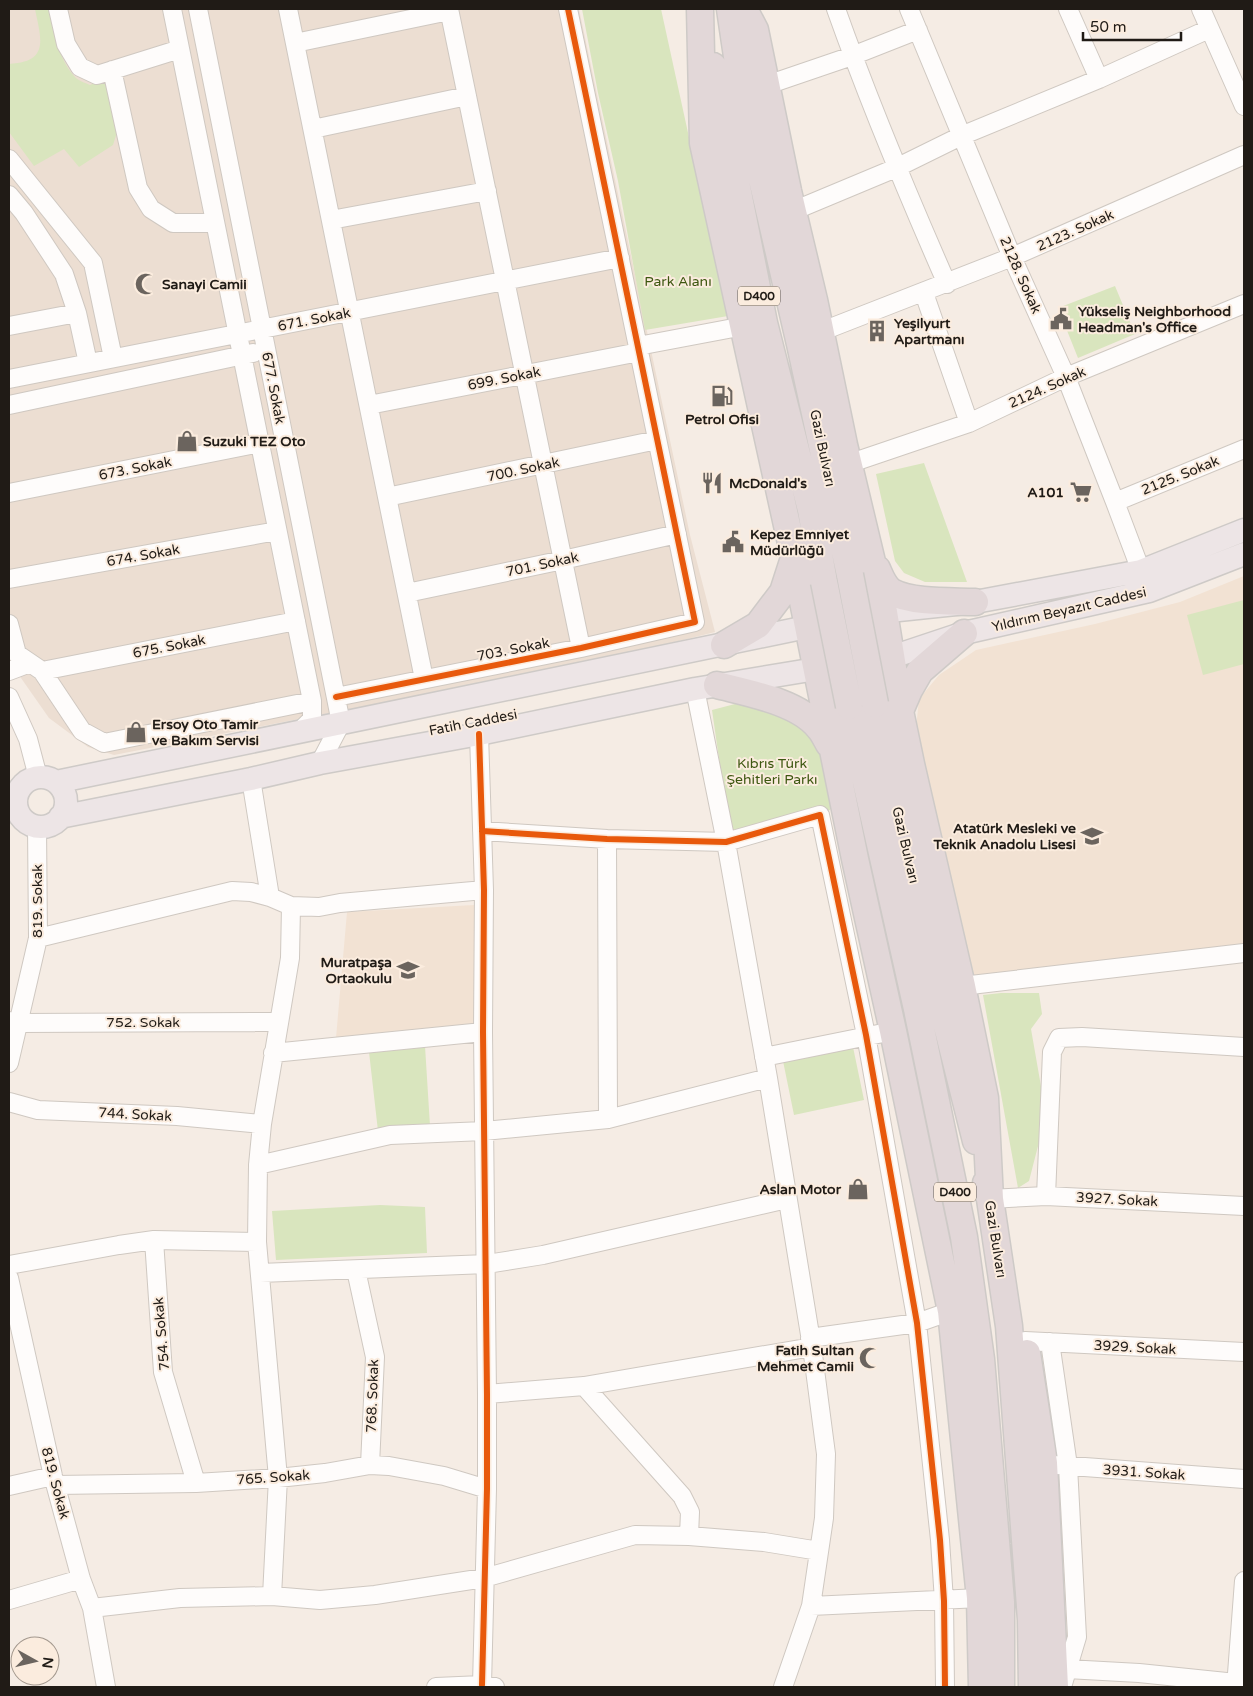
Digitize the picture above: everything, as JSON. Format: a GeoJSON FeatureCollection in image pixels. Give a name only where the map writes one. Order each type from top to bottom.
{"type":"FeatureCollection","features":[{"type":"Feature","properties":{"kind":"highway"},"geometry":{"type":"LineString","coordinates":[[701,9],[703,143],[809,627],[832,750],[951,1311],[980,1598],[982,1687]]}},
{"type":"Feature","properties":{"kind":"highway","name":"Gazi Bulvarı"},"geometry":{"type":"LineString","coordinates":[[701,9],[764,323],[811,510],[849,706],[919,1018],[964,1237],[981,1359],[1001,1602],[1001,1687]]}},
{"type":"Feature","properties":{"kind":"highway","name":"Gazi Bulvarı"},"geometry":{"type":"LineString","coordinates":[[730,9],[743,97],[798,334],[850,575],[875,704],[939,994],[990,1199],[1009,1326],[1031,1620],[1032,1687]]}},
{"type":"Feature","properties":{"kind":"highway"},"geometry":{"type":"LineString","coordinates":[[744,9],[755,30],[848,464],[868,548],[887,612],[900,711],[962,986],[985,1098],[990,1199]]}},
{"type":"Feature","properties":{"kind":"highway"},"geometry":{"type":"LineString","coordinates":[[868,548],[884,584],[892,592],[917,599],[975,602]]}},
{"type":"Feature","properties":{"kind":"highway"},"geometry":{"type":"LineString","coordinates":[[724,645],[758,625],[783,592],[794,557]]}},
{"type":"Feature","properties":{"kind":"highway"},"geometry":{"type":"LineString","coordinates":[[900,711],[920,671],[964,633]]}},
{"type":"Feature","properties":{"kind":"highway"},"geometry":{"type":"LineString","coordinates":[[706,687],[769,699],[797,710],[819,727],[832,750]]}},
{"type":"Feature","properties":{"kind":"highway"},"geometry":{"type":"LineString","coordinates":[[893,1031],[964,1237]]}},
{"type":"Feature","properties":{"kind":"highway"},"geometry":{"type":"LineString","coordinates":[[1000,1266],[1038,1342],[1056,1465],[1061,1678]]}},
{"type":"Feature","properties":{"kind":"main road","name":"Yıldırım Beyazıt Caddesi"},"geometry":{"type":"LineString","coordinates":[[887,612],[975,602],[1141,571],[1244,530]]}},
{"type":"Feature","properties":{"kind":"main road","name":"Yıldırım Beyazıt Caddesi"},"geometry":{"type":"LineString","coordinates":[[892,656],[964,633],[1149,591],[1244,554]]}},
{"type":"Feature","properties":{"kind":"main road","name":"Fatih Caddesi"},"geometry":{"type":"LineString","coordinates":[[47,780],[298,733],[887,612]]}},
{"type":"Feature","properties":{"kind":"main road","name":"Fatih Caddesi"},"geometry":{"type":"LineString","coordinates":[[60,817],[251,779],[320,763],[479,734],[706,687],[892,656]]}},
{"type":"Feature","properties":{"kind":"main road"},"geometry":{"type":"LineString","coordinates":[[47,780],[64,793],[65,805],[60,817],[50,825],[24,824],[13,793],[26,782],[47,780]]}},
{"type":"Feature","properties":{"kind":"street"},"geometry":{"type":"LineString","coordinates":[[58,9],[66,44],[80,67],[97,74],[180,49]]}},
{"type":"Feature","properties":{"kind":"street","name":"677. Sokak"},"geometry":{"type":"LineString","coordinates":[[172,9],[312,701],[312,719],[298,733]]}},
{"type":"Feature","properties":{"kind":"street","name":"677. Sokak"},"geometry":{"type":"LineString","coordinates":[[198,9],[341,723]]}},
{"type":"Feature","properties":{"kind":"street"},"geometry":{"type":"LineString","coordinates":[[288,9],[424,679]]}},
{"type":"Feature","properties":{"kind":"street"},"geometry":{"type":"LineString","coordinates":[[568,9],[677,534]]}},
{"type":"Feature","properties":{"kind":"street"},"geometry":{"type":"LineString","coordinates":[[836,9],[852,56],[896,168],[947,284]]}},
{"type":"Feature","properties":{"kind":"street","name":"2128. Sokak"},"geometry":{"type":"LineString","coordinates":[[909,9],[1012,258],[1066,377],[1116,502],[1141,571]]}},
{"type":"Feature","properties":{"kind":"street"},"geometry":{"type":"LineString","coordinates":[[1068,9],[1099,79]]}},
{"type":"Feature","properties":{"kind":"street"},"geometry":{"type":"LineString","coordinates":[[1201,9],[1244,106]]}},
{"type":"Feature","properties":{"kind":"street"},"geometry":{"type":"LineString","coordinates":[[295,42],[449,10],[581,648]]}},
{"type":"Feature","properties":{"kind":"street"},"geometry":{"type":"LineString","coordinates":[[793,211],[896,168],[961,136],[1099,79],[1209,29]]}},
{"type":"Feature","properties":{"kind":"street"},"geometry":{"type":"LineString","coordinates":[[767,85],[852,56],[918,30]]}},
{"type":"Feature","properties":{"kind":"street"},"geometry":{"type":"LineString","coordinates":[[112,70],[138,188],[151,209],[173,223],[215,222]]}},
{"type":"Feature","properties":{"kind":"street"},"geometry":{"type":"LineString","coordinates":[[313,129],[467,96]]}},
{"type":"Feature","properties":{"kind":"street","name":"2123. Sokak"},"geometry":{"type":"LineString","coordinates":[[820,332],[1012,258],[1244,155]]}},
{"type":"Feature","properties":{"kind":"street"},"geometry":{"type":"LineString","coordinates":[[9,159],[93,263],[113,358]]}},
{"type":"Feature","properties":{"kind":"street"},"geometry":{"type":"LineString","coordinates":[[331,220],[487,191]]}},
{"type":"Feature","properties":{"kind":"street"},"geometry":{"type":"LineString","coordinates":[[9,195],[16,215],[64,274],[77,313],[88,363]]}},
{"type":"Feature","properties":{"kind":"street","name":"671. Sokak"},"geometry":{"type":"LineString","coordinates":[[9,379],[620,258]]}},
{"type":"Feature","properties":{"kind":"street"},"geometry":{"type":"LineString","coordinates":[[924,293],[969,423]]}},
{"type":"Feature","properties":{"kind":"street","name":"2124. Sokak"},"geometry":{"type":"LineString","coordinates":[[848,464],[969,423],[1066,377],[1244,304]]}},
{"type":"Feature","properties":{"kind":"street"},"geometry":{"type":"LineString","coordinates":[[9,326],[77,313]]}},
{"type":"Feature","properties":{"kind":"street","name":"699. Sokak"},"geometry":{"type":"LineString","coordinates":[[369,406],[744,326]]}},
{"type":"Feature","properties":{"kind":"street"},"geometry":{"type":"LineString","coordinates":[[9,405],[266,351]]}},
{"type":"Feature","properties":{"kind":"street","name":"700. Sokak"},"geometry":{"type":"LineString","coordinates":[[388,497],[657,440]]}},
{"type":"Feature","properties":{"kind":"street","name":"673. Sokak"},"geometry":{"type":"LineString","coordinates":[[9,493],[260,443]]}},
{"type":"Feature","properties":{"kind":"street","name":"2125. Sokak"},"geometry":{"type":"LineString","coordinates":[[1116,502],[1244,449]]}},
{"type":"Feature","properties":{"kind":"street","name":"674. Sokak"},"geometry":{"type":"LineString","coordinates":[[9,579],[277,531]]}},
{"type":"Feature","properties":{"kind":"street","name":"703. Sokak"},"geometry":{"type":"LineString","coordinates":[[336,697],[581,648],[695,622],[677,534]]}},
{"type":"Feature","properties":{"kind":"street","name":"701. Sokak"},"geometry":{"type":"LineString","coordinates":[[407,593],[677,534]]}},
{"type":"Feature","properties":{"kind":"street","name":"675. Sokak"},"geometry":{"type":"LineString","coordinates":[[9,670],[36,667],[296,621]]}},
{"type":"Feature","properties":{"kind":"street"},"geometry":{"type":"LineString","coordinates":[[9,624],[17,654],[36,667],[82,731],[104,743],[312,701]]}},
{"type":"Feature","properties":{"kind":"street"},"geometry":{"type":"LineString","coordinates":[[706,687],[726,842],[768,1078],[811,1343],[826,1454],[824,1518],[811,1606],[783,1687]]}},
{"type":"Feature","properties":{"kind":"street"},"geometry":{"type":"LineString","coordinates":[[9,697],[47,780]]}},
{"type":"Feature","properties":{"kind":"street"},"geometry":{"type":"LineString","coordinates":[[320,763],[341,723]]}},
{"type":"Feature","properties":{"kind":"street"},"geometry":{"type":"LineString","coordinates":[[436,1687],[488,1686],[484,1578],[487,1489],[487,1264],[483,1032],[484,890],[479,734]]}},
{"type":"Feature","properties":{"kind":"street"},"geometry":{"type":"LineString","coordinates":[[251,779],[270,897]]}},
{"type":"Feature","properties":{"kind":"street"},"geometry":{"type":"LineString","coordinates":[[482,831],[606,839],[726,842],[820,815],[866,1035],[918,1323],[940,1540],[944,1601],[945,1687]]}},
{"type":"Feature","properties":{"kind":"street","name":"819. Sokak"},"geometry":{"type":"LineString","coordinates":[[9,1063],[14,1022],[38,938],[24,824]]}},
{"type":"Feature","properties":{"kind":"street"},"geometry":{"type":"LineString","coordinates":[[606,839],[608,1119]]}},
{"type":"Feature","properties":{"kind":"street"},"geometry":{"type":"LineString","coordinates":[[38,938],[232,891],[251,892],[270,897],[291,906],[319,907],[340,903],[484,890]]}},
{"type":"Feature","properties":{"kind":"street"},"geometry":{"type":"LineString","coordinates":[[272,1596],[278,1478],[257,1242],[258,1165],[262,1124],[290,958],[291,906]]}},
{"type":"Feature","properties":{"kind":"street"},"geometry":{"type":"LineString","coordinates":[[962,986],[1244,953]]}},
{"type":"Feature","properties":{"kind":"street","name":"752. Sokak"},"geometry":{"type":"LineString","coordinates":[[14,1022],[278,1022]]}},
{"type":"Feature","properties":{"kind":"street"},"geometry":{"type":"LineString","coordinates":[[764,1057],[893,1031]]}},
{"type":"Feature","properties":{"kind":"street"},"geometry":{"type":"LineString","coordinates":[[273,1053],[483,1032]]}},
{"type":"Feature","properties":{"kind":"street"},"geometry":{"type":"LineString","coordinates":[[1046,1196],[1052,1052],[1059,1038],[1082,1037],[1244,1047]]}},
{"type":"Feature","properties":{"kind":"street"},"geometry":{"type":"LineString","coordinates":[[258,1165],[390,1135],[484,1130],[608,1119],[768,1078]]}},
{"type":"Feature","properties":{"kind":"street","name":"744. Sokak"},"geometry":{"type":"LineString","coordinates":[[9,1102],[38,1110],[177,1116],[262,1124]]}},
{"type":"Feature","properties":{"kind":"street","name":"3927. Sokak"},"geometry":{"type":"LineString","coordinates":[[990,1199],[1046,1196],[1244,1206]]}},
{"type":"Feature","properties":{"kind":"street"},"geometry":{"type":"LineString","coordinates":[[260,1273],[487,1264],[543,1255],[787,1200]]}},
{"type":"Feature","properties":{"kind":"street"},"geometry":{"type":"LineString","coordinates":[[9,1265],[154,1240],[257,1242]]}},
{"type":"Feature","properties":{"kind":"street","name":"754. Sokak"},"geometry":{"type":"LineString","coordinates":[[154,1240],[163,1372],[196,1483]]}},
{"type":"Feature","properties":{"kind":"street","name":"768. Sokak"},"geometry":{"type":"LineString","coordinates":[[356,1270],[375,1357],[370,1465]]}},
{"type":"Feature","properties":{"kind":"street","name":"819. Sokak"},"geometry":{"type":"LineString","coordinates":[[9,1278],[15,1344],[81,1579],[92,1608],[106,1687]]}},
{"type":"Feature","properties":{"kind":"street"},"geometry":{"type":"LineString","coordinates":[[487,1394],[584,1386],[918,1323],[951,1311]]}},
{"type":"Feature","properties":{"kind":"street","name":"3929. Sokak"},"geometry":{"type":"LineString","coordinates":[[1038,1342],[1244,1352]]}},
{"type":"Feature","properties":{"kind":"street"},"geometry":{"type":"LineString","coordinates":[[584,1386],[682,1496],[690,1512],[689,1536]]}},
{"type":"Feature","properties":{"kind":"street","name":"765. Sokak"},"geometry":{"type":"LineString","coordinates":[[9,1486],[54,1481],[196,1483],[325,1474],[370,1465],[389,1466],[444,1476],[487,1489]]}},
{"type":"Feature","properties":{"kind":"street","name":"3931. Sokak"},"geometry":{"type":"LineString","coordinates":[[1056,1465],[1244,1479]]}},
{"type":"Feature","properties":{"kind":"street"},"geometry":{"type":"LineString","coordinates":[[92,1608],[180,1598],[272,1596],[320,1600],[375,1595],[484,1578],[635,1535],[689,1536],[764,1542],[819,1551]]}},
{"type":"Feature","properties":{"kind":"street"},"geometry":{"type":"LineString","coordinates":[[9,1600],[81,1579]]}},
{"type":"Feature","properties":{"kind":"street"},"geometry":{"type":"LineString","coordinates":[[1062,1687],[1061,1678],[1139,1673],[1236,1685],[1244,1589]]}},
{"type":"Feature","properties":{"kind":"street"},"geometry":{"type":"LineString","coordinates":[[811,1606],[980,1598]]}},
{"type":"Feature","properties":{"kind":"shaded area"},"geometry":{"type":"Polygon","coordinates":[[[9,9],[579,9],[690,535],[715,632],[559,671],[360,707],[114,755],[88,747],[49,718],[9,663],[9,9]]]}},
{"type":"Feature","properties":{"kind":"shaded area","name":"Atatürk Mesleki ve Teknik Anadolu Lisesi"},"geometry":{"type":"Polygon","coordinates":[[[1244,576],[1244,945],[1099,961],[969,979],[916,728],[919,699],[939,675],[976,650],[1095,624],[1180,602],[1244,576]]]}},
{"type":"Feature","properties":{"kind":"shaded area","name":"Muratpaşa Ortaokulu"},"geometry":{"type":"Polygon","coordinates":[[[474,905],[476,1028],[336,1038],[347,912],[474,905]]]}},
{"type":"Feature","properties":{"kind":"green space"},"geometry":{"type":"Polygon","coordinates":[[[35,9],[50,9],[61,54],[76,78],[90,85],[105,79],[119,126],[113,145],[79,167],[64,149],[34,166],[9,132],[9,64],[31,59],[37,54],[40,47],[40,39],[35,9]]]}},
{"type":"Feature","properties":{"kind":"green space","name":"Park Alanı"},"geometry":{"type":"Polygon","coordinates":[[[582,9],[661,9],[728,316],[645,330],[618,181],[598,93],[582,9]]]}},
{"type":"Feature","properties":{"kind":"green space"},"geometry":{"type":"Polygon","coordinates":[[[1115,286],[1135,334],[1078,358],[1058,308],[1115,286]]]}},
{"type":"Feature","properties":{"kind":"green space"},"geometry":{"type":"Polygon","coordinates":[[[924,463],[967,582],[925,582],[904,573],[895,561],[876,474],[924,463]]]}},
{"type":"Feature","properties":{"kind":"green space"},"geometry":{"type":"Polygon","coordinates":[[[1244,600],[1244,664],[1203,675],[1187,615],[1244,600]]]}},
{"type":"Feature","properties":{"kind":"green space","name":"Kıbrıs Türk Şehitleri Parkı"},"geometry":{"type":"Polygon","coordinates":[[[735,704],[775,711],[811,733],[819,748],[830,798],[830,810],[746,832],[729,828],[712,710],[735,704]]]}},
{"type":"Feature","properties":{"kind":"green space"},"geometry":{"type":"Polygon","coordinates":[[[1039,993],[1042,1014],[1031,1029],[1046,1115],[1029,1181],[1018,1188],[983,995],[1039,993]]]}},
{"type":"Feature","properties":{"kind":"green space"},"geometry":{"type":"Polygon","coordinates":[[[425,1046],[430,1126],[378,1131],[369,1052],[425,1046]]]}},
{"type":"Feature","properties":{"kind":"green space"},"geometry":{"type":"Polygon","coordinates":[[[853,1047],[864,1100],[794,1115],[783,1061],[853,1047]]]}},
{"type":"Feature","properties":{"kind":"green space"},"geometry":{"type":"Polygon","coordinates":[[[380,1205],[425,1207],[427,1253],[276,1260],[272,1211],[380,1205]]]}},
{"type":"Feature","properties":{"kind":"cycle path"},"geometry":{"type":"LineString","coordinates":[[336,697],[581,648],[695,622],[568,9]]}},
{"type":"Feature","properties":{"kind":"cycle path"},"geometry":{"type":"LineString","coordinates":[[479,734],[484,890],[483,1032],[487,1394],[487,1489],[482,1685]]}},
{"type":"Feature","properties":{"kind":"cycle path"},"geometry":{"type":"LineString","coordinates":[[482,831],[607,839],[726,842],[820,815],[866,1035],[917,1323],[940,1540],[944,1601],[945,1687]]}},
{"type":"Feature","properties":{"kind":"place","name":"Sanayi Camii"},"geometry":{"type":"Point","coordinates":[146,284]}},
{"type":"Feature","properties":{"kind":"place","name":"Yükseliş Neighborhood Headman's Office"},"geometry":{"type":"Point","coordinates":[1061,319]}},
{"type":"Feature","properties":{"kind":"place","name":"Yeşilyurt Apartmanı"},"geometry":{"type":"Point","coordinates":[877,331]}},
{"type":"Feature","properties":{"kind":"place","name":"Petrol Ofisi"},"geometry":{"type":"Point","coordinates":[722,396]}},
{"type":"Feature","properties":{"kind":"place","name":"Suzuki TEZ Oto"},"geometry":{"type":"Point","coordinates":[187,441]}},
{"type":"Feature","properties":{"kind":"place","name":"McDonald's"},"geometry":{"type":"Point","coordinates":[712,483]}},
{"type":"Feature","properties":{"kind":"place","name":"A101"},"geometry":{"type":"Point","coordinates":[1081,492]}},
{"type":"Feature","properties":{"kind":"place","name":"Kepez Emniyet Müdürlüğü"},"geometry":{"type":"Point","coordinates":[733,542]}},
{"type":"Feature","properties":{"kind":"place","name":"Ersoy Oto Tamir ve Bakım Servisi"},"geometry":{"type":"Point","coordinates":[136,732]}},
{"type":"Feature","properties":{"kind":"place","name":"Atatürk Mesleki ve Teknik Anadolu Lisesi"},"geometry":{"type":"Point","coordinates":[1092,836]}},
{"type":"Feature","properties":{"kind":"place","name":"Muratpaşa Ortaokulu"},"geometry":{"type":"Point","coordinates":[408,970]}},
{"type":"Feature","properties":{"kind":"place","name":"Aslan Motor"},"geometry":{"type":"Point","coordinates":[858,1189]}},
{"type":"Feature","properties":{"kind":"place","name":"Fatih Sultan Mehmet Camii"},"geometry":{"type":"Point","coordinates":[870,1358]}}]}
